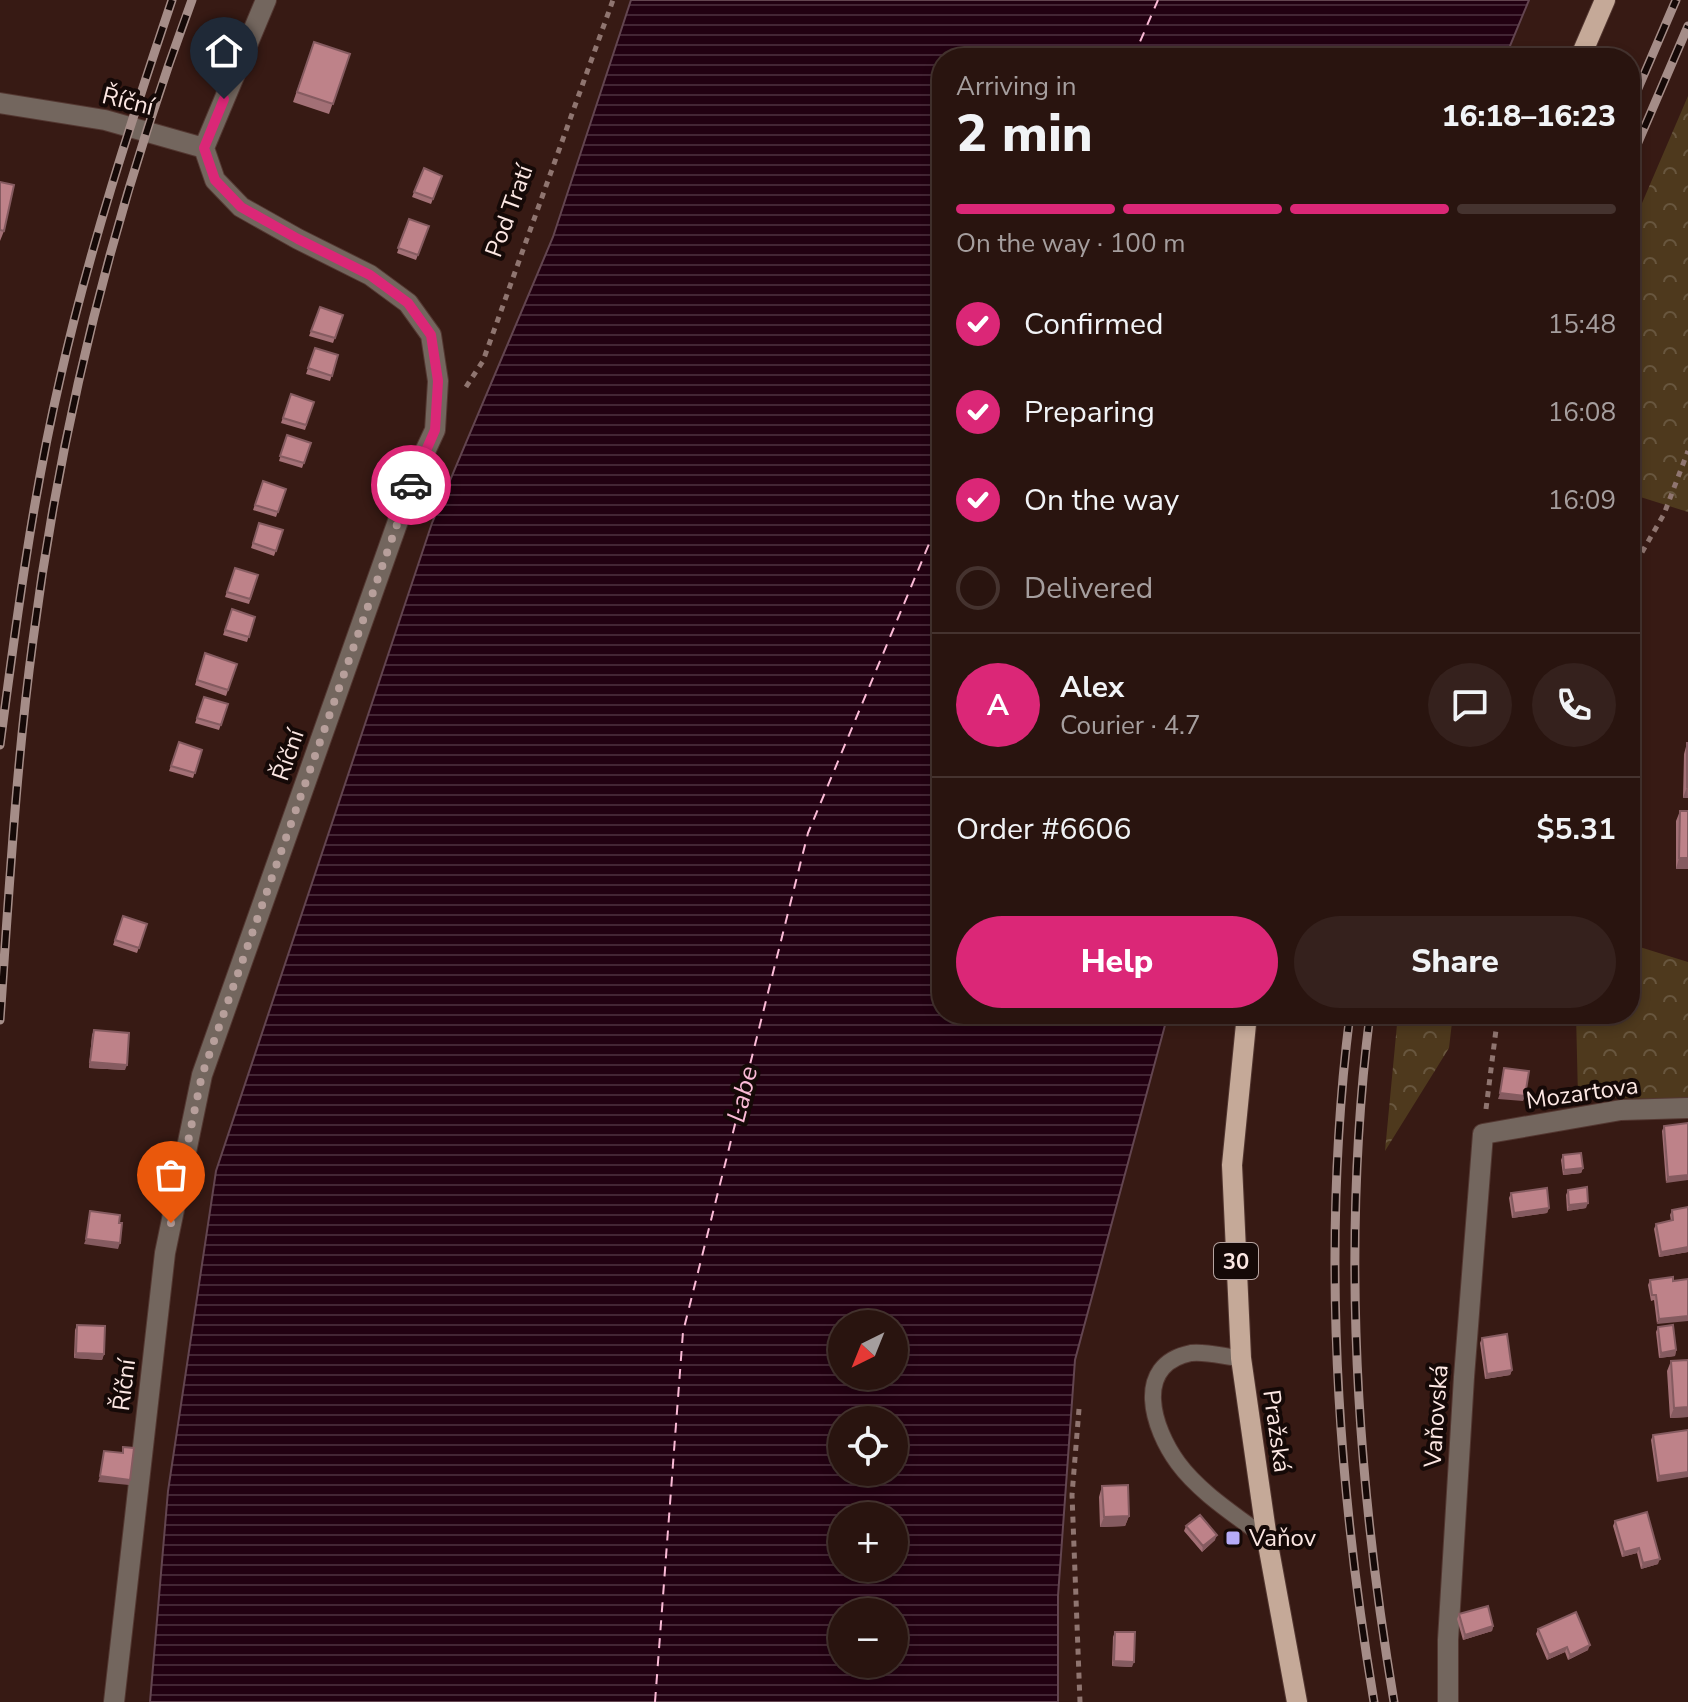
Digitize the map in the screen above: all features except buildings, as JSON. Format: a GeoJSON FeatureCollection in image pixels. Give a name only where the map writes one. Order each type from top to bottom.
{"type":"FeatureCollection","features":[{"type":"Feature","properties":{"kind":"main road"},"geometry":{"type":"LineString","coordinates":[[1584,48],[1605,0]]}},
{"type":"Feature","properties":{"kind":"main road","name":"Pražská"},"geometry":{"type":"LineString","coordinates":[[1246,1024],[1232,1165],[1241,1358],[1267,1539],[1297,1702]]}},
{"type":"Feature","properties":{"kind":"street"},"geometry":{"type":"LineString","coordinates":[[204,148],[266,0]]}},
{"type":"Feature","properties":{"kind":"street","name":"Říční"},"geometry":{"type":"LineString","coordinates":[[0,103],[105,120],[204,148],[215,180],[241,207],[370,275],[408,303],[431,335],[438,381],[435,430],[415,473],[202,1075],[165,1253],[114,1702]]}},
{"type":"Feature","properties":{"kind":"street","name":"Mozartova"},"geometry":{"type":"LineString","coordinates":[[1483,1134],[1621,1110],[1688,1108]]}},
{"type":"Feature","properties":{"kind":"street","name":"Vaňovská"},"geometry":{"type":"LineString","coordinates":[[1448,1702],[1448,1640],[1462,1408],[1483,1134]]}},
{"type":"Feature","properties":{"kind":"lane"},"geometry":{"type":"LineString","coordinates":[[1241,1358],[1193,1353],[1167,1363],[1151,1388],[1157,1427],[1179,1464],[1208,1493],[1267,1539]]}},
{"type":"Feature","properties":{"kind":"path","name":"Pod Tratí"},"geometry":{"type":"LineString","coordinates":[[435,430],[483,361],[613,0]]}},
{"type":"Feature","properties":{"kind":"path"},"geometry":{"type":"LineString","coordinates":[[1640,556],[1664,514],[1688,451]]}},
{"type":"Feature","properties":{"kind":"path"},"geometry":{"type":"LineString","coordinates":[[1483,1134],[1497,1024]]}},
{"type":"Feature","properties":{"kind":"path"},"geometry":{"type":"LineString","coordinates":[[1079,1409],[1072,1495],[1080,1702]]}},
{"type":"Feature","properties":{"kind":"green space"},"geometry":{"type":"Polygon","coordinates":[[[1688,96],[1688,512],[1640,497],[1640,208],[1688,96]]]}},
{"type":"Feature","properties":{"kind":"green space"},"geometry":{"type":"Polygon","coordinates":[[[1640,947],[1688,962],[1688,1100],[1578,1097],[1576,1024],[1640,1024],[1640,947]]]}},
{"type":"Feature","properties":{"kind":"green space"},"geometry":{"type":"Polygon","coordinates":[[[1397,1024],[1452,1024],[1449,1048],[1385,1151],[1397,1024]]]}},
{"type":"Feature","properties":{"kind":"water","name":"Labe"},"geometry":{"type":"Polygon","coordinates":[[[631,0],[1529,0],[1509,48],[932,48],[932,1024],[1165,1024],[1075,1360],[1058,1596],[1058,1702],[150,1702],[168,1491],[216,1171],[432,523],[553,237],[631,0]]]}},
{"type":"Feature","properties":{"kind":"ferry route"},"geometry":{"type":"LineString","coordinates":[[1137,48],[1158,0]]}},
{"type":"Feature","properties":{"kind":"ferry route"},"geometry":{"type":"LineString","coordinates":[[655,1702],[683,1332],[808,833],[932,537]]}},
{"type":"Feature","properties":{"kind":"railway"},"geometry":{"type":"LineString","coordinates":[[0,745],[33,516],[71,331],[97,235],[172,0]]}},
{"type":"Feature","properties":{"kind":"railway"},"geometry":{"type":"LineString","coordinates":[[0,1020],[27,687],[59,477],[94,315],[116,235],[164,77],[192,0]]}},
{"type":"Feature","properties":{"kind":"railway"},"geometry":{"type":"LineString","coordinates":[[1640,84],[1676,0]]}},
{"type":"Feature","properties":{"kind":"railway"},"geometry":{"type":"LineString","coordinates":[[1640,138],[1688,26]]}},
{"type":"Feature","properties":{"kind":"railway"},"geometry":{"type":"LineString","coordinates":[[1349,1024],[1336,1186],[1337,1359],[1350,1531],[1374,1702]]}},
{"type":"Feature","properties":{"kind":"railway"},"geometry":{"type":"LineString","coordinates":[[1369,1024],[1356,1186],[1357,1359],[1370,1531],[1394,1702]]}},
{"type":"Feature","properties":{"kind":"way so far"},"geometry":{"type":"LineString","coordinates":[[171,1223],[202,1075],[411,485]]}},
{"type":"Feature","properties":{"kind":"place","name":"Vaňov"},"geometry":{"type":"Point","coordinates":[1233,1538]}},
{"type":"Feature","properties":{"kind":"route"},"geometry":{"type":"LineString","coordinates":[[224,99],[204,148],[215,180],[241,207],[370,275],[408,303],[431,335],[438,381],[435,430],[411,485]]}}]}
